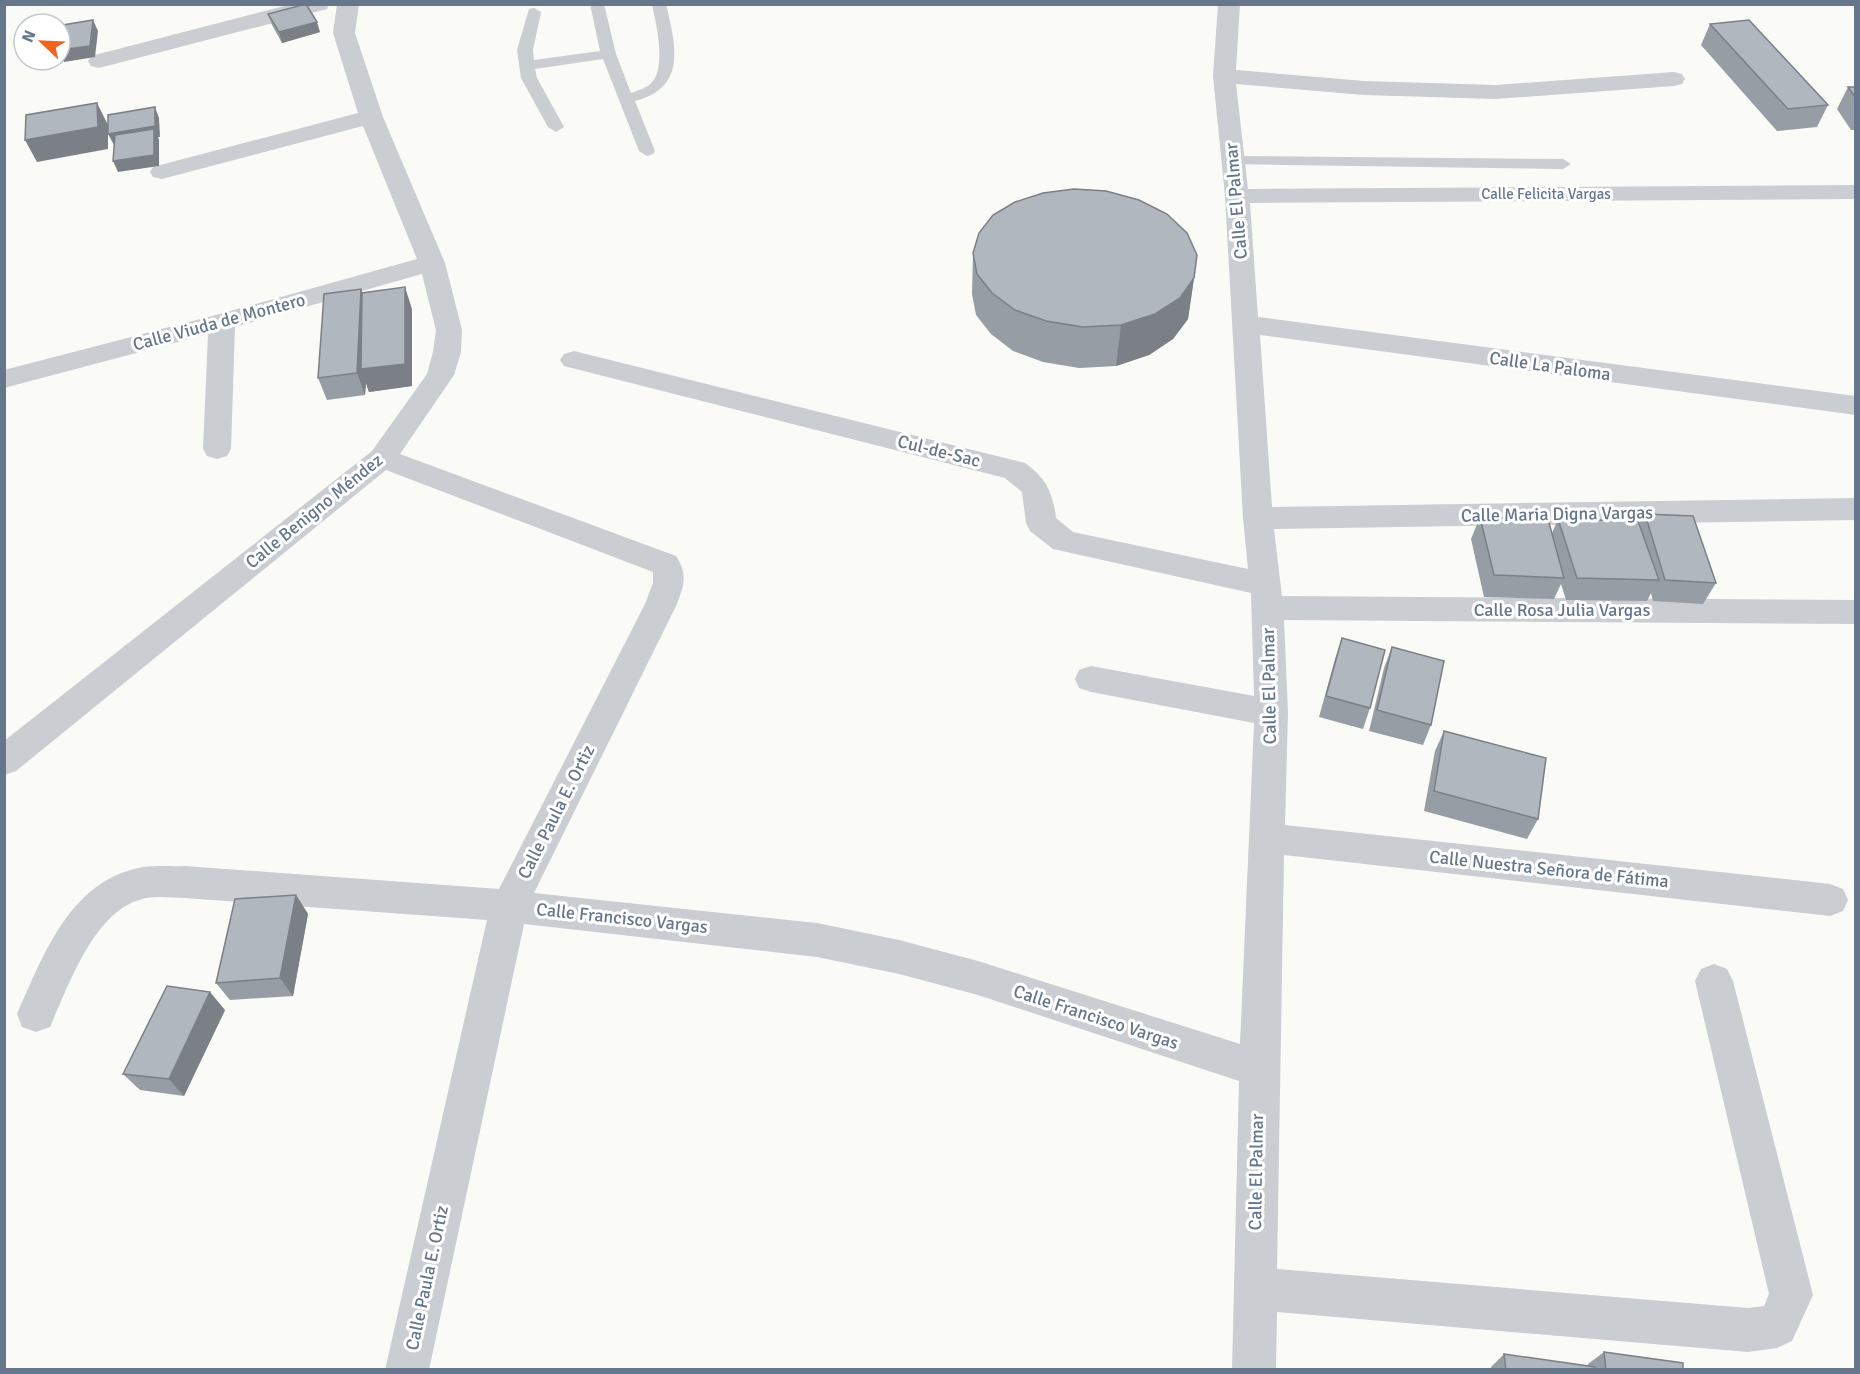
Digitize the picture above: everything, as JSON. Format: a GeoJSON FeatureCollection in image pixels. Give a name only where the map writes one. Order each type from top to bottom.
{"type":"FeatureCollection","features":[{"type":"Feature","properties":{"kind":"street"},"geometry":{"type":"LineString","coordinates":[[99,61],[319,4]]}},
{"type":"Feature","properties":{"kind":"street","name":"Calle Benigno Méndez"},"geometry":{"type":"LineString","coordinates":[[4,761],[381,458],[440,375],[447,352],[450,330],[432,263],[371,117],[344,33],[348,4]]}},
{"type":"Feature","properties":{"kind":"street","name":"Calle El Palmar"},"geometry":{"type":"LineString","coordinates":[[1229,4],[1224,76],[1237,196],[1258,518],[1266,596],[1270,713],[1268,838],[1259,1069],[1254,1370]]}},
{"type":"Feature","properties":{"kind":"street"},"geometry":{"type":"LineString","coordinates":[[1224,76],[1364,88],[1495,92],[1674,79]]}},
{"type":"Feature","properties":{"kind":"street"},"geometry":{"type":"LineString","coordinates":[[162,172],[371,117]]}},
{"type":"Feature","properties":{"kind":"street","name":"Calle Felicita Vargas"},"geometry":{"type":"LineString","coordinates":[[1237,196],[1856,192]]}},
{"type":"Feature","properties":{"kind":"street","name":"Calle Viuda de Montero"},"geometry":{"type":"LineString","coordinates":[[7,387],[222,322],[432,263]]}},
{"type":"Feature","properties":{"kind":"street"},"geometry":{"type":"LineString","coordinates":[[217,449],[222,322]]}},
{"type":"Feature","properties":{"kind":"street","name":"Calle La Paloma"},"geometry":{"type":"LineString","coordinates":[[1245,324],[1856,406]]}},
{"type":"Feature","properties":{"kind":"street","name":"Cul-de-Sac"},"geometry":{"type":"LineString","coordinates":[[574,360],[1015,470],[1033,482],[1038,497],[1041,523],[1064,541],[1266,596]]}},
{"type":"Feature","properties":{"kind":"street","name":"Calle Paula E. Ortiz"},"geometry":{"type":"LineString","coordinates":[[381,458],[665,564],[670,569],[671,576],[661,604],[509,906],[407,1370]]}},
{"type":"Feature","properties":{"kind":"street","name":"Calle Maria Digna Vargas"},"geometry":{"type":"LineString","coordinates":[[1258,518],[1856,509]]}},
{"type":"Feature","properties":{"kind":"street","name":"Calle Rosa Julia Vargas"},"geometry":{"type":"LineString","coordinates":[[1266,596],[1856,612]]}},
{"type":"Feature","properties":{"kind":"street"},"geometry":{"type":"LineString","coordinates":[[1091,679],[1270,713]]}},
{"type":"Feature","properties":{"kind":"street","name":"Calle Nuestra Señora de Fátima"},"geometry":{"type":"LineString","coordinates":[[1268,838],[1830,900]]}},
{"type":"Feature","properties":{"kind":"street","name":"Calle Francisco Vargas"},"geometry":{"type":"LineString","coordinates":[[36,1014],[74,939],[94,908],[115,892],[140,883],[185,882],[509,906],[817,940],[899,957],[978,978],[1259,1069]]}},
{"type":"Feature","properties":{"kind":"street"},"geometry":{"type":"LineString","coordinates":[[1254,1289],[1748,1330],[1777,1326],[1791,1295],[1714,981]]}},
{"type":"Feature","properties":{"kind":"lane"},"geometry":{"type":"LineString","coordinates":[[597,4],[608,54],[647,151]]}},
{"type":"Feature","properties":{"kind":"lane"},"geometry":{"type":"LineString","coordinates":[[627,99],[647,93],[660,83],[666,68],[663,22],[659,4]]}},
{"type":"Feature","properties":{"kind":"lane"},"geometry":{"type":"LineString","coordinates":[[534,12],[525,50],[529,78],[556,127]]}},
{"type":"Feature","properties":{"kind":"lane"},"geometry":{"type":"LineString","coordinates":[[527,66],[608,54]]}},
{"type":"Feature","properties":{"kind":"lane"},"geometry":{"type":"LineString","coordinates":[[1234,161],[1563,164]]}},
{"type":"Feature","properties":{"kind":"building"},"geometry":{"type":"Polygon","coordinates":[[[306,4],[317,22],[279,32],[268,14],[306,4]]]}},
{"type":"Feature","properties":{"kind":"building"},"geometry":{"type":"Polygon","coordinates":[[[93,20],[90,46],[72,48],[72,24],[93,20]]]}},
{"type":"Feature","properties":{"kind":"building"},"geometry":{"type":"Polygon","coordinates":[[[1749,20],[1828,105],[1788,109],[1710,24],[1749,20]]]}},
{"type":"Feature","properties":{"kind":"building"},"geometry":{"type":"Polygon","coordinates":[[[1848,87],[1856,87],[1856,98],[1848,87]]]}},
{"type":"Feature","properties":{"kind":"building"},"geometry":{"type":"Polygon","coordinates":[[[97,103],[98,127],[25,140],[26,115],[97,103]]]}},
{"type":"Feature","properties":{"kind":"building"},"geometry":{"type":"Polygon","coordinates":[[[155,107],[155,126],[108,134],[108,115],[155,107]]]}},
{"type":"Feature","properties":{"kind":"building"},"geometry":{"type":"Polygon","coordinates":[[[154,129],[154,155],[113,161],[115,135],[154,129]]]}},
{"type":"Feature","properties":{"kind":"building"},"geometry":{"type":"Polygon","coordinates":[[[1074,189],[1106,191],[1139,200],[1167,214],[1187,233],[1197,255],[1194,278],[1180,298],[1155,314],[1121,325],[1083,327],[1046,321],[1015,310],[992,293],[977,274],[973,253],[979,233],[993,215],[1015,202],[1043,193],[1074,189]]]}},
{"type":"Feature","properties":{"kind":"building"},"geometry":{"type":"Polygon","coordinates":[[[405,287],[405,364],[361,369],[362,293],[405,287]]]}},
{"type":"Feature","properties":{"kind":"building"},"geometry":{"type":"Polygon","coordinates":[[[361,289],[357,373],[318,378],[324,294],[361,289]]]}},
{"type":"Feature","properties":{"kind":"building"},"geometry":{"type":"Polygon","coordinates":[[[1645,514],[1693,516],[1716,583],[1665,580],[1645,514]]]}},
{"type":"Feature","properties":{"kind":"building"},"geometry":{"type":"Polygon","coordinates":[[[1480,517],[1548,519],[1564,578],[1494,575],[1480,517]]]}},
{"type":"Feature","properties":{"kind":"building"},"geometry":{"type":"Polygon","coordinates":[[[1558,519],[1638,521],[1659,580],[1577,578],[1558,519]]]}},
{"type":"Feature","properties":{"kind":"building"},"geometry":{"type":"Polygon","coordinates":[[[1342,638],[1385,650],[1370,708],[1326,696],[1342,638]]]}},
{"type":"Feature","properties":{"kind":"building"},"geometry":{"type":"Polygon","coordinates":[[[1392,647],[1444,661],[1431,725],[1377,710],[1392,647]]]}},
{"type":"Feature","properties":{"kind":"building"},"geometry":{"type":"Polygon","coordinates":[[[1444,731],[1546,758],[1538,819],[1434,791],[1444,731]]]}},
{"type":"Feature","properties":{"kind":"building"},"geometry":{"type":"Polygon","coordinates":[[[296,895],[280,978],[216,983],[235,899],[296,895]]]}},
{"type":"Feature","properties":{"kind":"building"},"geometry":{"type":"Polygon","coordinates":[[[167,986],[210,992],[169,1079],[123,1074],[167,986]]]}},
{"type":"Feature","properties":{"kind":"building"},"geometry":{"type":"Polygon","coordinates":[[[1604,1352],[1683,1363],[1683,1370],[1606,1370],[1604,1352]]]}},
{"type":"Feature","properties":{"kind":"building"},"geometry":{"type":"Polygon","coordinates":[[[1504,1354],[1595,1367],[1595,1370],[1506,1370],[1504,1354]]]}}]}
